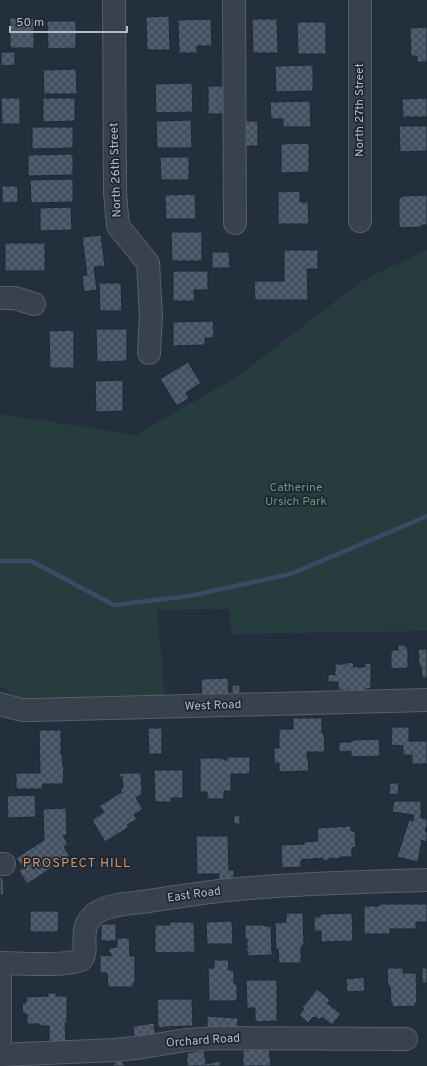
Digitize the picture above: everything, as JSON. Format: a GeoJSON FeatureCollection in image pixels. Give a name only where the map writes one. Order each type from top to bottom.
{"type":"FeatureCollection","features":[{"type":"Feature","properties":{"kind":"street","name":"North 26th Street"},"geometry":{"type":"LineString","coordinates":[[114,0],[116,216],[118,226],[148,263],[151,316],[149,353]]}},
{"type":"Feature","properties":{"kind":"street"},"geometry":{"type":"LineString","coordinates":[[234,0],[235,223]]}},
{"type":"Feature","properties":{"kind":"street","name":"North 27th Street"},"geometry":{"type":"LineString","coordinates":[[360,0],[360,221]]}},
{"type":"Feature","properties":{"kind":"street"},"geometry":{"type":"LineString","coordinates":[[0,298],[15,298],[34,304]]}},
{"type":"Feature","properties":{"kind":"street","name":"West Road"},"geometry":{"type":"LineString","coordinates":[[0,704],[22,710],[33,710],[427,700]]}},
{"type":"Feature","properties":{"kind":"street","name":"East Road"},"geometry":{"type":"LineString","coordinates":[[0,963],[56,963],[74,962],[80,960],[84,954],[84,933],[87,923],[96,913],[111,907],[192,894],[250,888],[427,880]]}},
{"type":"Feature","properties":{"kind":"street"},"geometry":{"type":"LineString","coordinates":[[0,963],[0,1055]]}},
{"type":"Feature","properties":{"kind":"street","name":"Orchard Road"},"geometry":{"type":"LineString","coordinates":[[0,1055],[116,1050],[186,1040],[219,1038],[406,1039]]}},
{"type":"Feature","properties":{"kind":"green space","name":"Catherine Ursich Park"},"geometry":{"type":"Polygon","coordinates":[[[427,250],[427,631],[231,634],[230,609],[157,610],[166,707],[33,710],[0,686],[0,414],[136,435],[238,376],[363,280],[427,250]]]}},
{"type":"Feature","properties":{"kind":"building"},"geometry":{"type":"Polygon","coordinates":[[[169,16],[170,50],[147,50],[146,17],[169,16]]]}},
{"type":"Feature","properties":{"kind":"building"},"geometry":{"type":"Polygon","coordinates":[[[10,18],[34,18],[34,48],[10,48],[10,18]]]}},
{"type":"Feature","properties":{"kind":"building"},"geometry":{"type":"Polygon","coordinates":[[[211,19],[212,46],[197,46],[197,53],[179,53],[178,20],[211,19]]]}},
{"type":"Feature","properties":{"kind":"building"},"geometry":{"type":"Polygon","coordinates":[[[252,19],[277,19],[278,53],[253,53],[252,19]]]}},
{"type":"Feature","properties":{"kind":"building"},"geometry":{"type":"Polygon","coordinates":[[[47,21],[76,21],[76,48],[48,49],[47,21]]]}},
{"type":"Feature","properties":{"kind":"building"},"geometry":{"type":"Polygon","coordinates":[[[297,22],[326,22],[326,54],[298,54],[297,22]]]}},
{"type":"Feature","properties":{"kind":"building"},"geometry":{"type":"Polygon","coordinates":[[[427,27],[427,62],[417,62],[417,56],[411,56],[410,28],[427,27]]]}},
{"type":"Feature","properties":{"kind":"building"},"geometry":{"type":"Polygon","coordinates":[[[1,52],[15,52],[15,65],[1,66],[1,52]]]}},
{"type":"Feature","properties":{"kind":"building"},"geometry":{"type":"Polygon","coordinates":[[[313,65],[313,91],[276,92],[275,66],[313,65]]]}},
{"type":"Feature","properties":{"kind":"building"},"geometry":{"type":"Polygon","coordinates":[[[76,69],[77,94],[44,94],[43,70],[76,69]]]}},
{"type":"Feature","properties":{"kind":"building"},"geometry":{"type":"Polygon","coordinates":[[[192,83],[193,112],[156,113],[155,84],[192,83]]]}},
{"type":"Feature","properties":{"kind":"building"},"geometry":{"type":"Polygon","coordinates":[[[208,86],[228,86],[228,114],[208,114],[208,86]]]}},
{"type":"Feature","properties":{"kind":"building"},"geometry":{"type":"Polygon","coordinates":[[[1,98],[20,98],[20,124],[2,124],[1,98]]]}},
{"type":"Feature","properties":{"kind":"building"},"geometry":{"type":"Polygon","coordinates":[[[43,98],[75,98],[75,121],[43,122],[43,98]]]}},
{"type":"Feature","properties":{"kind":"building"},"geometry":{"type":"Polygon","coordinates":[[[427,98],[427,117],[403,117],[402,99],[427,98]]]}},
{"type":"Feature","properties":{"kind":"building"},"geometry":{"type":"Polygon","coordinates":[[[310,101],[311,127],[283,127],[283,119],[271,119],[270,102],[310,101]]]}},
{"type":"Feature","properties":{"kind":"building"},"geometry":{"type":"Polygon","coordinates":[[[191,120],[192,148],[157,148],[156,121],[191,120]]]}},
{"type":"Feature","properties":{"kind":"building"},"geometry":{"type":"Polygon","coordinates":[[[245,121],[258,121],[258,146],[245,146],[245,121]]]}},
{"type":"Feature","properties":{"kind":"building"},"geometry":{"type":"Polygon","coordinates":[[[399,126],[427,126],[427,151],[400,152],[399,126]]]}},
{"type":"Feature","properties":{"kind":"building"},"geometry":{"type":"Polygon","coordinates":[[[32,127],[73,127],[73,148],[32,149],[32,127]]]}},
{"type":"Feature","properties":{"kind":"building"},"geometry":{"type":"Polygon","coordinates":[[[309,143],[309,172],[281,173],[281,144],[309,143]]]}},
{"type":"Feature","properties":{"kind":"building"},"geometry":{"type":"Polygon","coordinates":[[[73,154],[73,175],[28,176],[28,155],[73,154]]]}},
{"type":"Feature","properties":{"kind":"building"},"geometry":{"type":"Polygon","coordinates":[[[160,157],[189,157],[189,180],[161,180],[160,157]]]}},
{"type":"Feature","properties":{"kind":"building"},"geometry":{"type":"Polygon","coordinates":[[[73,179],[73,202],[31,203],[30,180],[73,179]]]}},
{"type":"Feature","properties":{"kind":"building"},"geometry":{"type":"Polygon","coordinates":[[[2,186],[18,186],[18,202],[2,203],[2,186]]]}},
{"type":"Feature","properties":{"kind":"building"},"geometry":{"type":"Polygon","coordinates":[[[300,191],[300,202],[308,202],[309,224],[278,224],[278,192],[300,191]]]}},
{"type":"Feature","properties":{"kind":"building"},"geometry":{"type":"Polygon","coordinates":[[[195,194],[196,219],[166,219],[165,195],[195,194]]]}},
{"type":"Feature","properties":{"kind":"building"},"geometry":{"type":"Polygon","coordinates":[[[427,195],[427,225],[422,225],[422,227],[399,228],[399,198],[402,196],[427,195]]]}},
{"type":"Feature","properties":{"kind":"building"},"geometry":{"type":"Polygon","coordinates":[[[71,207],[72,230],[40,231],[40,208],[71,207]]]}},
{"type":"Feature","properties":{"kind":"building"},"geometry":{"type":"Polygon","coordinates":[[[171,232],[202,232],[202,261],[172,261],[171,232]]]}},
{"type":"Feature","properties":{"kind":"building"},"geometry":{"type":"Polygon","coordinates":[[[101,235],[105,266],[94,267],[97,290],[84,292],[82,276],[87,275],[82,237],[101,235]]]}},
{"type":"Feature","properties":{"kind":"building"},"geometry":{"type":"Polygon","coordinates":[[[5,243],[45,243],[45,271],[5,271],[5,243]]]}},
{"type":"Feature","properties":{"kind":"building"},"geometry":{"type":"Polygon","coordinates":[[[284,250],[318,250],[318,269],[307,269],[308,300],[255,300],[254,281],[284,281],[284,250]]]}},
{"type":"Feature","properties":{"kind":"building"},"geometry":{"type":"Polygon","coordinates":[[[212,252],[229,252],[230,268],[212,268],[212,252]]]}},
{"type":"Feature","properties":{"kind":"building"},"geometry":{"type":"Polygon","coordinates":[[[173,271],[208,271],[208,290],[194,290],[195,301],[173,301],[173,271]]]}},
{"type":"Feature","properties":{"kind":"building"},"geometry":{"type":"Polygon","coordinates":[[[99,283],[121,283],[122,311],[100,311],[99,283]]]}},
{"type":"Feature","properties":{"kind":"building"},"geometry":{"type":"Polygon","coordinates":[[[213,321],[214,338],[205,338],[205,345],[173,346],[173,322],[213,321]]]}},
{"type":"Feature","properties":{"kind":"building"},"geometry":{"type":"Polygon","coordinates":[[[96,329],[127,329],[127,361],[97,362],[96,329]]]}},
{"type":"Feature","properties":{"kind":"building"},"geometry":{"type":"Polygon","coordinates":[[[74,330],[74,368],[50,368],[49,331],[74,330]]]}},
{"type":"Feature","properties":{"kind":"building"},"geometry":{"type":"Polygon","coordinates":[[[188,362],[201,383],[186,393],[189,398],[177,406],[160,379],[188,362]]]}},
{"type":"Feature","properties":{"kind":"building"},"geometry":{"type":"Polygon","coordinates":[[[123,380],[123,411],[96,412],[95,381],[123,380]]]}},
{"type":"Feature","properties":{"kind":"building"},"geometry":{"type":"Polygon","coordinates":[[[398,645],[406,645],[408,649],[408,668],[391,669],[391,650],[398,650],[398,645]]]}},
{"type":"Feature","properties":{"kind":"building"},"geometry":{"type":"Polygon","coordinates":[[[418,649],[427,649],[427,678],[422,678],[421,666],[419,666],[418,649]]]}},
{"type":"Feature","properties":{"kind":"building"},"geometry":{"type":"Polygon","coordinates":[[[346,662],[354,663],[353,667],[365,667],[365,663],[371,663],[371,688],[366,689],[366,691],[338,690],[338,682],[328,682],[328,674],[335,675],[335,664],[346,664],[346,662]]]}},
{"type":"Feature","properties":{"kind":"building"},"geometry":{"type":"Polygon","coordinates":[[[228,678],[229,700],[202,698],[201,679],[228,678]]]}},
{"type":"Feature","properties":{"kind":"building"},"geometry":{"type":"Polygon","coordinates":[[[232,685],[240,685],[240,696],[232,696],[232,685]]]}},
{"type":"Feature","properties":{"kind":"building"},"geometry":{"type":"Polygon","coordinates":[[[293,718],[322,718],[322,733],[324,733],[325,752],[307,752],[309,771],[279,772],[279,763],[274,763],[274,748],[279,748],[279,729],[293,729],[293,718]]]}},
{"type":"Feature","properties":{"kind":"building"},"geometry":{"type":"Polygon","coordinates":[[[392,727],[409,727],[409,741],[427,741],[427,764],[412,764],[412,755],[403,755],[403,746],[391,745],[392,727]]]}},
{"type":"Feature","properties":{"kind":"building"},"geometry":{"type":"Polygon","coordinates":[[[148,728],[162,728],[162,754],[149,754],[148,728]]]}},
{"type":"Feature","properties":{"kind":"building"},"geometry":{"type":"Polygon","coordinates":[[[39,730],[61,730],[61,755],[64,767],[63,784],[43,784],[42,789],[16,789],[16,773],[40,773],[39,730]]]}},
{"type":"Feature","properties":{"kind":"building"},"geometry":{"type":"Polygon","coordinates":[[[379,739],[380,756],[351,757],[351,751],[339,752],[339,742],[379,739]]]}},
{"type":"Feature","properties":{"kind":"building"},"geometry":{"type":"Polygon","coordinates":[[[227,757],[250,757],[250,774],[231,774],[231,791],[224,791],[224,799],[207,799],[207,792],[200,792],[200,758],[223,758],[224,760],[227,760],[227,757]]]}},
{"type":"Feature","properties":{"kind":"building"},"geometry":{"type":"Polygon","coordinates":[[[154,770],[183,770],[183,798],[171,798],[171,802],[155,802],[154,770]]]}},
{"type":"Feature","properties":{"kind":"building"},"geometry":{"type":"Polygon","coordinates":[[[122,773],[141,773],[142,794],[136,798],[143,809],[134,815],[137,819],[127,825],[129,827],[105,842],[92,820],[104,812],[99,806],[122,792],[120,790],[123,788],[122,777],[119,777],[119,775],[122,773]]]}},
{"type":"Feature","properties":{"kind":"building"},"geometry":{"type":"Polygon","coordinates":[[[390,783],[399,783],[398,795],[389,794],[390,783]]]}},
{"type":"Feature","properties":{"kind":"building"},"geometry":{"type":"Polygon","coordinates":[[[35,795],[36,817],[8,818],[7,796],[35,795]]]}},
{"type":"Feature","properties":{"kind":"building"},"geometry":{"type":"Polygon","coordinates":[[[394,801],[421,801],[421,818],[427,819],[425,831],[427,832],[427,838],[426,842],[422,840],[418,862],[397,857],[409,820],[413,821],[414,815],[392,812],[394,801]]]}},
{"type":"Feature","properties":{"kind":"building"},"geometry":{"type":"Polygon","coordinates":[[[66,808],[67,835],[63,836],[68,844],[64,847],[70,856],[27,884],[19,871],[23,868],[16,858],[44,840],[43,809],[66,808]]]}},
{"type":"Feature","properties":{"kind":"building"},"geometry":{"type":"Polygon","coordinates":[[[234,815],[240,816],[240,824],[234,824],[234,815]]]}},
{"type":"Feature","properties":{"kind":"building"},"geometry":{"type":"Polygon","coordinates":[[[351,826],[351,831],[355,831],[356,847],[352,848],[352,857],[340,857],[340,859],[329,858],[329,860],[323,861],[323,858],[301,860],[301,867],[282,868],[281,845],[304,844],[304,842],[318,841],[317,828],[351,826]]]}},
{"type":"Feature","properties":{"kind":"building"},"geometry":{"type":"Polygon","coordinates":[[[196,836],[228,836],[229,870],[234,870],[234,888],[219,888],[219,874],[197,874],[196,836]]]}},
{"type":"Feature","properties":{"kind":"building"},"geometry":{"type":"Polygon","coordinates":[[[0,877],[3,878],[3,895],[0,895],[0,877]]]}},
{"type":"Feature","properties":{"kind":"building"},"geometry":{"type":"Polygon","coordinates":[[[379,904],[427,904],[427,922],[416,922],[416,929],[390,929],[390,934],[364,934],[364,906],[379,906],[379,904]]]}},
{"type":"Feature","properties":{"kind":"building"},"geometry":{"type":"Polygon","coordinates":[[[30,911],[59,911],[58,932],[30,932],[30,911]]]}},
{"type":"Feature","properties":{"kind":"building"},"geometry":{"type":"Polygon","coordinates":[[[286,913],[303,913],[304,944],[301,947],[301,963],[279,963],[278,949],[276,950],[275,923],[286,922],[286,913]]]}},
{"type":"Feature","properties":{"kind":"building"},"geometry":{"type":"Polygon","coordinates":[[[352,913],[353,941],[321,942],[321,931],[314,931],[314,917],[320,917],[320,914],[352,913]]]}},
{"type":"Feature","properties":{"kind":"building"},"geometry":{"type":"Polygon","coordinates":[[[232,921],[233,944],[207,944],[206,922],[232,921]]]}},
{"type":"Feature","properties":{"kind":"building"},"geometry":{"type":"Polygon","coordinates":[[[170,922],[194,922],[195,952],[155,953],[155,925],[170,925],[170,922]]]}},
{"type":"Feature","properties":{"kind":"building"},"geometry":{"type":"Polygon","coordinates":[[[101,924],[116,924],[116,941],[101,941],[101,924]]]}},
{"type":"Feature","properties":{"kind":"building"},"geometry":{"type":"Polygon","coordinates":[[[245,925],[271,926],[272,955],[248,956],[248,951],[245,951],[245,949],[247,949],[247,939],[245,939],[245,925]]]}},
{"type":"Feature","properties":{"kind":"building"},"geometry":{"type":"Polygon","coordinates":[[[117,938],[129,938],[130,956],[135,956],[135,983],[133,983],[133,987],[108,987],[107,973],[100,973],[100,955],[111,956],[111,953],[109,953],[109,948],[117,947],[117,938]]]}},
{"type":"Feature","properties":{"kind":"building"},"geometry":{"type":"Polygon","coordinates":[[[214,960],[229,960],[228,970],[234,970],[234,984],[237,984],[237,1001],[209,1001],[208,968],[214,968],[214,960]]]}},
{"type":"Feature","properties":{"kind":"building"},"geometry":{"type":"Polygon","coordinates":[[[387,968],[403,968],[403,973],[416,973],[417,1003],[415,1003],[415,1006],[393,1007],[391,1003],[390,986],[388,986],[387,968]]]}},
{"type":"Feature","properties":{"kind":"building"},"geometry":{"type":"Polygon","coordinates":[[[422,968],[427,968],[427,983],[422,983],[422,968]]]}},
{"type":"Feature","properties":{"kind":"building"},"geometry":{"type":"Polygon","coordinates":[[[364,977],[365,991],[347,992],[346,979],[364,977]]]}},
{"type":"Feature","properties":{"kind":"building"},"geometry":{"type":"Polygon","coordinates":[[[246,980],[277,980],[277,1021],[255,1022],[255,1008],[247,1008],[246,980]]]}},
{"type":"Feature","properties":{"kind":"building"},"geometry":{"type":"Polygon","coordinates":[[[317,989],[330,1000],[327,1003],[341,1014],[332,1025],[322,1017],[319,1020],[316,1017],[313,1017],[308,1023],[299,1015],[304,1009],[302,1008],[317,989]]]}},
{"type":"Feature","properties":{"kind":"building"},"geometry":{"type":"Polygon","coordinates":[[[48,993],[56,993],[56,996],[67,996],[67,1023],[65,1023],[66,1042],[49,1043],[49,1026],[27,1024],[27,1014],[23,1014],[22,1003],[26,1003],[26,997],[48,996],[48,993]]]}},
{"type":"Feature","properties":{"kind":"building"},"geometry":{"type":"Polygon","coordinates":[[[157,999],[192,999],[193,1026],[159,1028],[157,999]]]}},
{"type":"Feature","properties":{"kind":"building"},"geometry":{"type":"Polygon","coordinates":[[[207,1016],[238,1018],[237,1033],[207,1033],[207,1016]]]}},
{"type":"Feature","properties":{"kind":"building"},"geometry":{"type":"Polygon","coordinates":[[[154,1023],[156,1040],[135,1043],[133,1026],[154,1023]]]}},
{"type":"Feature","properties":{"kind":"building"},"geometry":{"type":"Polygon","coordinates":[[[269,1049],[271,1066],[243,1066],[243,1050],[269,1049]]]}},
{"type":"Feature","properties":{"kind":"building"},"geometry":{"type":"Polygon","coordinates":[[[204,1050],[206,1064],[220,1061],[221,1066],[187,1066],[187,1053],[204,1050]]]}},
{"type":"Feature","properties":{"kind":"building"},"geometry":{"type":"Polygon","coordinates":[[[119,1059],[126,1066],[112,1066],[119,1059]]]}},
{"type":"Feature","properties":{"kind":"waterway"},"geometry":{"type":"LineString","coordinates":[[0,561],[31,561],[114,605],[189,596],[291,574],[427,516]]}},
{"type":"Feature","properties":{"kind":"district","name":"PROSPECT HILL"},"geometry":{"type":"Point","coordinates":[77,864]}}]}
